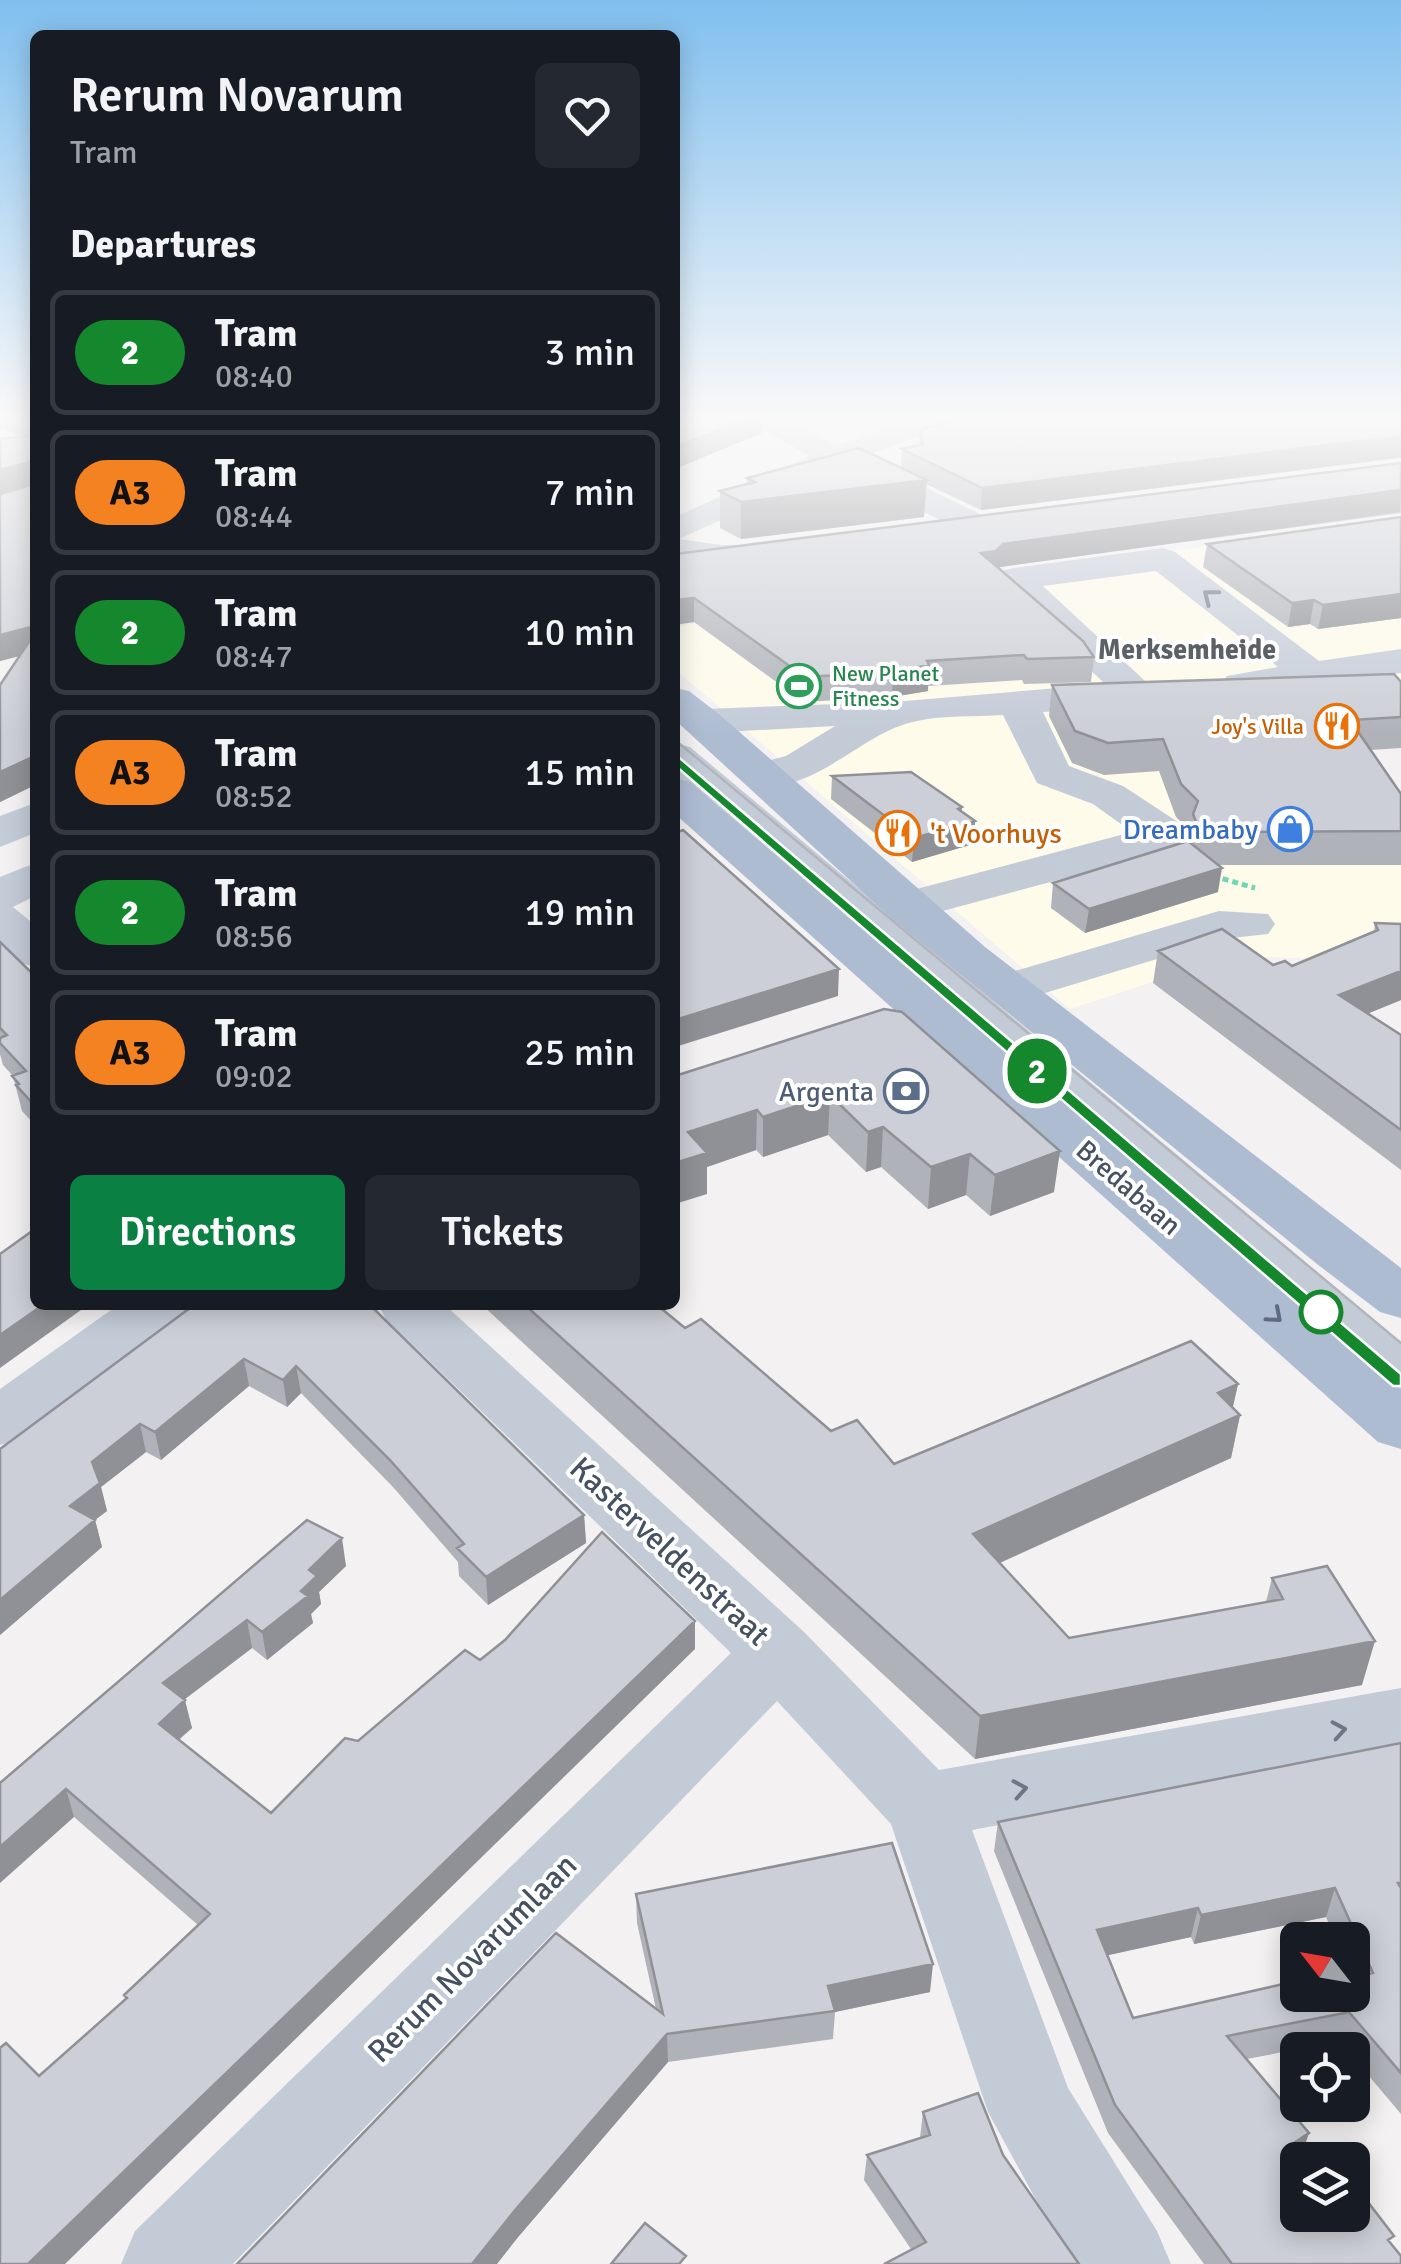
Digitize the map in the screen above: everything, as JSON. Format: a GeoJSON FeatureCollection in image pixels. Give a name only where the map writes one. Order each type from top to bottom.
{"type":"FeatureCollection","features":[{"type":"Feature","properties":{"kind":"main road"},"geometry":{"type":"LineString","coordinates":[[682,730],[782,789],[906,906],[1208,1152],[1401,1298]]}},
{"type":"Feature","properties":{"kind":"main road","name":"Bredabaan"},"geometry":{"type":"LineString","coordinates":[[680,796],[892,1008],[1401,1426]]}},
{"type":"Feature","properties":{"kind":"street"},"geometry":{"type":"LineString","coordinates":[[971,523],[976,525]]}},
{"type":"Feature","properties":{"kind":"street"},"geometry":{"type":"LineString","coordinates":[[916,533],[995,523]]}},
{"type":"Feature","properties":{"kind":"street"},"geometry":{"type":"LineString","coordinates":[[680,550],[721,556],[789,549]]}},
{"type":"Feature","properties":{"kind":"street"},"geometry":{"type":"LineString","coordinates":[[1171,691],[1014,579],[1218,551]]}},
{"type":"Feature","properties":{"kind":"street"},"geometry":{"type":"LineString","coordinates":[[1163,559],[1315,677],[1401,660]]}},
{"type":"Feature","properties":{"kind":"street"},"geometry":{"type":"LineString","coordinates":[[682,730],[898,720],[960,703],[1018,703],[1315,677],[1401,676]]}},
{"type":"Feature","properties":{"kind":"street"},"geometry":{"type":"LineString","coordinates":[[906,906],[1168,836],[1108,795],[1052,774],[1018,703]]}},
{"type":"Feature","properties":{"kind":"street"},"geometry":{"type":"LineString","coordinates":[[782,789],[842,778],[898,720]]}},
{"type":"Feature","properties":{"kind":"street"},"geometry":{"type":"LineString","coordinates":[[682,730],[1401,1346]]}},
{"type":"Feature","properties":{"kind":"street"},"geometry":{"type":"LineString","coordinates":[[682,730],[1401,1376]]}},
{"type":"Feature","properties":{"kind":"street"},"geometry":{"type":"LineString","coordinates":[[0,834],[30,819]]}},
{"type":"Feature","properties":{"kind":"street"},"geometry":{"type":"LineString","coordinates":[[0,896],[30,880]]}},
{"type":"Feature","properties":{"kind":"street"},"geometry":{"type":"LineString","coordinates":[[1009,989],[1219,924],[1253,906]]}},
{"type":"Feature","properties":{"kind":"street"},"geometry":{"type":"LineString","coordinates":[[0,918],[30,947]]}},
{"type":"Feature","properties":{"kind":"street"},"geometry":{"type":"LineString","coordinates":[[0,1422],[153,1310]]}},
{"type":"Feature","properties":{"kind":"street","name":"Kasterveldenstraat"},"geometry":{"type":"LineString","coordinates":[[413,1310],[778,1653],[924,1806]]}},
{"type":"Feature","properties":{"kind":"street","name":"Rerum Novarumlaan"},"geometry":{"type":"LineString","coordinates":[[168,2264],[778,1653]]}},
{"type":"Feature","properties":{"kind":"street"},"geometry":{"type":"LineString","coordinates":[[1124,2264],[1032,2112],[924,1806],[1401,1719]]}},
{"type":"Feature","properties":{"kind":"path"},"geometry":{"type":"LineString","coordinates":[[1152,840],[1253,906]]}},
{"type":"Feature","properties":{"kind":"shaded area"},"geometry":{"type":"Polygon","coordinates":[[[1401,523],[1401,697],[1257,706],[1401,807],[1401,983],[1366,960],[1232,956],[1070,1009],[680,673],[680,626],[979,577],[1401,523]]]}},
{"type":"Feature","properties":{"kind":"building"},"geometry":{"type":"Polygon","coordinates":[[[0,523],[30,523],[30,627],[0,635],[0,523]]]}},
{"type":"Feature","properties":{"kind":"building"},"geometry":{"type":"Polygon","coordinates":[[[925,523],[1160,523],[1003,544],[996,551],[981,553],[1083,641],[1094,657],[1027,659],[1024,655],[927,661],[929,665],[893,672],[805,677],[694,598],[680,599],[680,553],[925,523]]]}},
{"type":"Feature","properties":{"kind":"building"},"geometry":{"type":"Polygon","coordinates":[[[1360,523],[1401,523],[1401,594],[1323,605],[1314,600],[1292,603],[1207,544],[1360,523]]]}},
{"type":"Feature","properties":{"kind":"building"},"geometry":{"type":"Polygon","coordinates":[[[30,640],[30,758],[0,772],[0,685],[30,640]]]}},
{"type":"Feature","properties":{"kind":"building"},"geometry":{"type":"Polygon","coordinates":[[[1394,674],[1401,682],[1401,717],[1350,720],[1401,794],[1401,831],[1200,832],[1193,814],[1198,801],[1181,784],[1163,739],[1108,743],[1075,731],[1052,685],[1394,674]]]}},
{"type":"Feature","properties":{"kind":"building"},"geometry":{"type":"Polygon","coordinates":[[[911,772],[962,807],[958,809],[975,821],[914,838],[832,776],[911,772]]]}},
{"type":"Feature","properties":{"kind":"building"},"geometry":{"type":"Polygon","coordinates":[[[683,830],[839,969],[680,1018],[683,830]]]}},
{"type":"Feature","properties":{"kind":"building"},"geometry":{"type":"Polygon","coordinates":[[[1188,841],[1222,868],[1089,909],[1053,883],[1188,841]]]}},
{"type":"Feature","properties":{"kind":"building"},"geometry":{"type":"Polygon","coordinates":[[[1375,923],[1401,924],[1401,971],[1339,995],[1401,1035],[1401,1130],[1158,951],[1222,929],[1273,965],[1285,961],[1292,966],[1378,930],[1375,923]]]}},
{"type":"Feature","properties":{"kind":"building"},"geometry":{"type":"Polygon","coordinates":[[[0,942],[30,971],[30,1100],[12,1076],[26,1071],[0,1043],[0,1038],[7,1035],[0,1028],[0,942]]]}},
{"type":"Feature","properties":{"kind":"building"},"geometry":{"type":"Polygon","coordinates":[[[884,1009],[902,1012],[1060,1151],[995,1175],[970,1154],[931,1167],[883,1127],[868,1132],[830,1095],[763,1117],[757,1110],[688,1132],[707,1153],[680,1161],[680,1074],[884,1009]]]}},
{"type":"Feature","properties":{"kind":"building"},"geometry":{"type":"Polygon","coordinates":[[[30,1233],[30,1310],[36,1310],[0,1335],[0,1254],[30,1233]]]}},
{"type":"Feature","properties":{"kind":"building"},"geometry":{"type":"Polygon","coordinates":[[[187,1310],[375,1310],[584,1515],[486,1577],[457,1548],[464,1544],[390,1460],[296,1366],[283,1380],[244,1359],[155,1432],[140,1424],[92,1462],[100,1483],[70,1506],[95,1520],[0,1600],[0,1449],[187,1310]]]}},
{"type":"Feature","properties":{"kind":"building"},"geometry":{"type":"Polygon","coordinates":[[[531,1310],[663,1310],[685,1328],[701,1319],[831,1431],[857,1420],[894,1464],[1191,1341],[1238,1384],[1218,1393],[1240,1415],[973,1534],[1069,1638],[1283,1599],[1272,1578],[1327,1566],[1375,1641],[980,1716],[531,1310]]]}},
{"type":"Feature","properties":{"kind":"building"},"geometry":{"type":"Polygon","coordinates":[[[307,1520],[342,1538],[309,1570],[317,1576],[301,1591],[308,1596],[262,1632],[247,1620],[163,1683],[185,1700],[159,1724],[271,1813],[345,1738],[358,1741],[465,1650],[480,1660],[505,1640],[602,1532],[695,1621],[28,2264],[0,2264],[0,2048],[6,2043],[39,2076],[127,1998],[124,1995],[210,1914],[66,1789],[0,1847],[0,1783],[307,1520]]]}},
{"type":"Feature","properties":{"kind":"building"},"geometry":{"type":"Polygon","coordinates":[[[1401,1743],[1401,2073],[1370,2032],[1349,2012],[1227,2036],[1280,2099],[1280,2122],[1300,2122],[1309,2133],[1295,2142],[1280,2142],[1280,2232],[1370,2232],[1370,2205],[1394,2236],[1388,2240],[1401,2256],[1401,2264],[1232,2264],[1115,2105],[998,1822],[1401,1743]],[[1335,1888],[1201,1915],[1198,1908],[1097,1930],[1133,2018],[1280,1985],[1280,2012],[1370,2012],[1370,1922],[1350,1922],[1335,1888]]]}},
{"type":"Feature","properties":{"kind":"building"},"geometry":{"type":"Polygon","coordinates":[[[892,1843],[933,1964],[828,1986],[835,2011],[667,2034],[472,2264],[237,2264],[556,1933],[663,2014],[636,1894],[892,1843]]]}},
{"type":"Feature","properties":{"kind":"building"},"geometry":{"type":"Polygon","coordinates":[[[978,2093],[1003,2155],[1079,2264],[884,2264],[926,2242],[867,2155],[930,2135],[923,2112],[978,2093]]]}},
{"type":"Feature","properties":{"kind":"building"},"geometry":{"type":"Polygon","coordinates":[[[645,2223],[686,2256],[679,2264],[611,2264],[645,2223]]]}},
{"type":"Feature","properties":{"kind":"tram line"},"geometry":{"type":"LineString","coordinates":[[680,744],[1401,1343]]}},
{"type":"Feature","properties":{"kind":"tram line"},"geometry":{"type":"LineString","coordinates":[[680,762],[1401,1380]]}},
{"type":"Feature","properties":{"kind":"tram line","name":"2"},"geometry":{"type":"LineString","coordinates":[[680,762],[872,931],[1401,1380]]}},
{"type":"Feature","properties":{"kind":"place","name":"New Planet Fitness"},"geometry":{"type":"Point","coordinates":[799,686]}},
{"type":"Feature","properties":{"kind":"place","name":"Joy's Villa"},"geometry":{"type":"Point","coordinates":[1337,726]}},
{"type":"Feature","properties":{"kind":"place","name":"Dreambaby"},"geometry":{"type":"Point","coordinates":[1290,829]}},
{"type":"Feature","properties":{"kind":"place","name":"'t Voorhuys"},"geometry":{"type":"Point","coordinates":[898,833]}},
{"type":"Feature","properties":{"kind":"place","name":"Argenta"},"geometry":{"type":"Point","coordinates":[906,1091]}},
{"type":"Feature","properties":{"kind":"district","name":"Merksemheide"},"geometry":{"type":"Point","coordinates":[1187,649]}}]}
